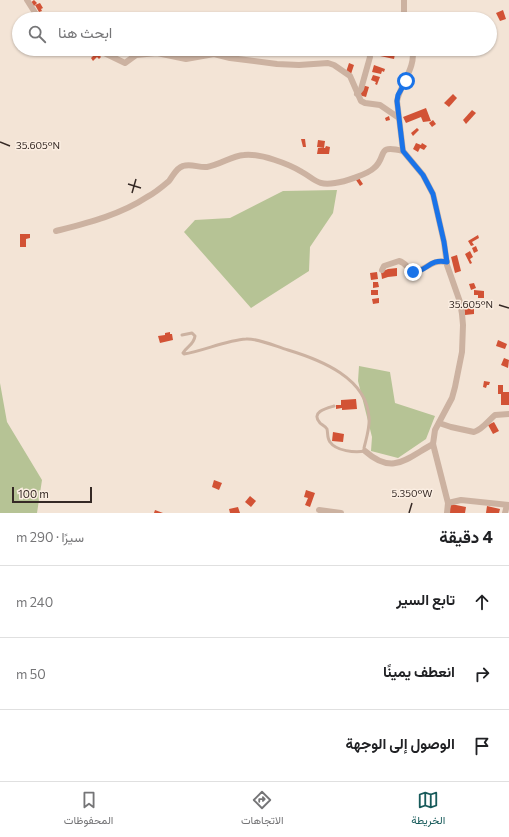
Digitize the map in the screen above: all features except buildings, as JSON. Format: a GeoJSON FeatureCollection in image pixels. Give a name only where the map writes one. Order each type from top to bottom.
{"type":"FeatureCollection","features":[{"type":"Feature","properties":{"kind":"street"},"geometry":{"type":"LineString","coordinates":[[27,0],[35,12]]}},
{"type":"Feature","properties":{"kind":"street"},"geometry":{"type":"LineString","coordinates":[[404,0],[404,12]]}},
{"type":"Feature","properties":{"kind":"street"},"geometry":{"type":"LineString","coordinates":[[110,56],[124,63],[134,56]]}},
{"type":"Feature","properties":{"kind":"street"},"geometry":{"type":"LineString","coordinates":[[172,56],[186,59],[203,56]]}},
{"type":"Feature","properties":{"kind":"street"},"geometry":{"type":"LineString","coordinates":[[222,56],[277,64],[299,65],[328,63],[334,65],[350,76],[361,101],[380,105],[399,118]]}},
{"type":"Feature","properties":{"kind":"street"},"geometry":{"type":"LineString","coordinates":[[357,94],[361,89],[370,56]]}},
{"type":"Feature","properties":{"kind":"street"},"geometry":{"type":"LineString","coordinates":[[413,56],[406,81],[398,95],[397,101],[403,151],[423,175],[433,194],[447,262],[460,302],[464,326],[462,352],[456,387],[452,398],[435,430],[433,444],[448,503],[447,513]]}},
{"type":"Feature","properties":{"kind":"street"},"geometry":{"type":"LineString","coordinates":[[56,231],[98,220],[140,202],[158,190],[169,180],[177,169],[184,165],[209,167],[237,156],[252,155],[288,165],[302,172],[319,184],[325,185],[345,181],[374,169],[385,150],[392,148],[403,151]]}},
{"type":"Feature","properties":{"kind":"street"},"geometry":{"type":"LineString","coordinates":[[382,270],[384,266],[400,261],[402,261],[410,270],[416,272],[439,260],[447,262]]}},
{"type":"Feature","properties":{"kind":"street"},"geometry":{"type":"LineString","coordinates":[[439,423],[474,432],[478,431],[495,415],[509,414]]}},
{"type":"Feature","properties":{"kind":"street"},"geometry":{"type":"LineString","coordinates":[[365,451],[375,458],[390,464],[397,464],[405,461],[433,444]]}},
{"type":"Feature","properties":{"kind":"street"},"geometry":{"type":"LineString","coordinates":[[448,503],[461,500],[508,505],[505,513]]}},
{"type":"Feature","properties":{"kind":"street"},"geometry":{"type":"LineString","coordinates":[[320,510],[341,513]]}},
{"type":"Feature","properties":{"kind":"lane"},"geometry":{"type":"LineString","coordinates":[[182,335],[192,333],[194,336],[192,343],[183,351],[184,354],[247,338],[312,358],[340,374],[356,385],[360,390],[369,412],[370,420],[364,448],[365,451],[356,452],[344,450],[336,447],[329,441],[327,430],[318,420],[318,414],[319,412],[334,406]]}},
{"type":"Feature","properties":{"kind":"green space"},"geometry":{"type":"Polygon","coordinates":[[[337,190],[333,213],[310,247],[309,271],[251,308],[184,232],[195,220],[230,218],[283,191],[337,190]]]}},
{"type":"Feature","properties":{"kind":"green space"},"geometry":{"type":"Polygon","coordinates":[[[359,366],[390,372],[395,403],[435,416],[426,439],[398,458],[371,451],[372,437],[358,381],[359,366]]]}},
{"type":"Feature","properties":{"kind":"green space"},"geometry":{"type":"Polygon","coordinates":[[[0,383],[7,422],[42,480],[37,513],[0,513],[0,383]]]}},
{"type":"Feature","properties":{"kind":"route"},"geometry":{"type":"LineString","coordinates":[[406,81],[398,95],[397,101],[401,143],[403,151],[430,185],[436,203],[447,262],[439,260],[429,264],[419,271],[413,272]]}}]}
